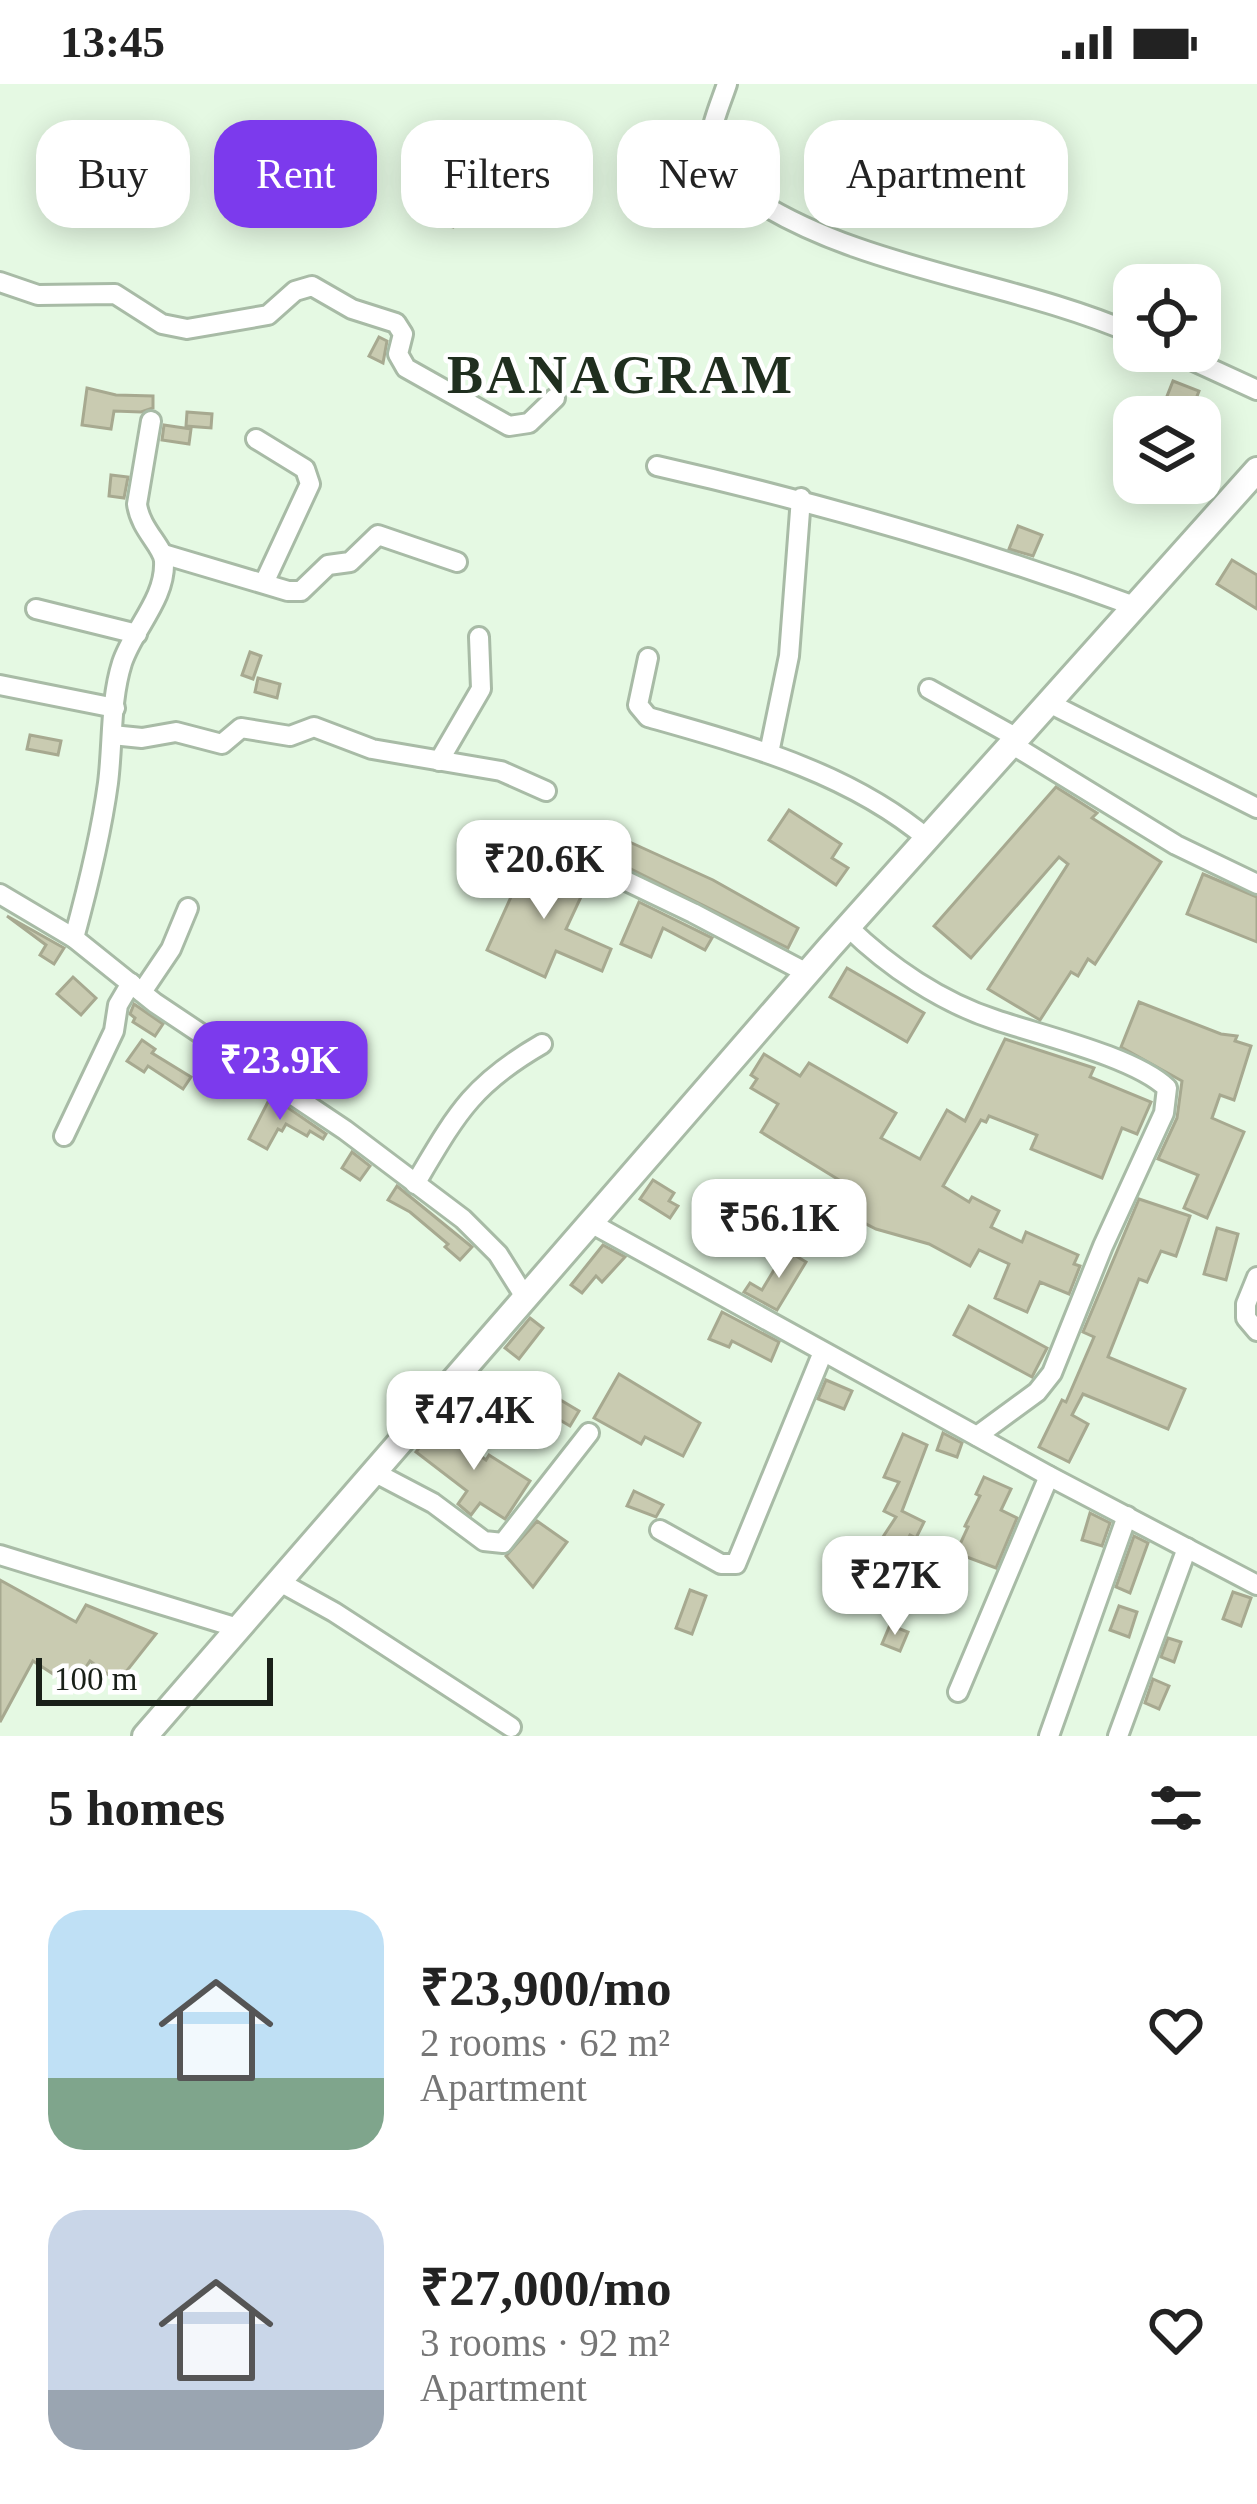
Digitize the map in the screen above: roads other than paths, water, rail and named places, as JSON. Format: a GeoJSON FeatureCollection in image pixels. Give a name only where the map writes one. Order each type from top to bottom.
{"type":"FeatureCollection","features":[{"type":"Feature","properties":{"kind":"main road"},"geometry":{"type":"LineString","coordinates":[[145,1736],[848,927],[1252,485]]}},
{"type":"Feature","properties":{"kind":"street"},"geometry":{"type":"LineString","coordinates":[[727,84],[710,153],[717,173],[772,211],[935,272],[1113,326]]}},
{"type":"Feature","properties":{"kind":"street"},"geometry":{"type":"LineString","coordinates":[[0,282],[38,295],[115,294],[162,324],[187,329],[268,315],[295,291],[312,286],[352,309],[397,323],[403,334],[398,354],[406,368],[509,426],[530,423],[555,398]]}},
{"type":"Feature","properties":{"kind":"street"},"geometry":{"type":"LineString","coordinates":[[1217,372],[1257,391]]}},
{"type":"Feature","properties":{"kind":"street"},"geometry":{"type":"LineString","coordinates":[[74,938],[108,785],[123,660],[153,605],[165,563],[148,536],[137,503],[152,421]]}},
{"type":"Feature","properties":{"kind":"street"},"geometry":{"type":"LineString","coordinates":[[256,439],[305,469],[310,484],[264,583]]}},
{"type":"Feature","properties":{"kind":"street"},"geometry":{"type":"LineString","coordinates":[[657,466],[801,498],[1002,560],[1136,608]]}},
{"type":"Feature","properties":{"kind":"street"},"geometry":{"type":"LineString","coordinates":[[769,753],[789,656],[801,498]]}},
{"type":"Feature","properties":{"kind":"street"},"geometry":{"type":"LineString","coordinates":[[163,554],[301,591],[328,565],[350,562],[378,535],[457,562]]}},
{"type":"Feature","properties":{"kind":"street"},"geometry":{"type":"LineString","coordinates":[[36,609],[137,634]]}},
{"type":"Feature","properties":{"kind":"street"},"geometry":{"type":"LineString","coordinates":[[440,761],[481,689],[479,637]]}},
{"type":"Feature","properties":{"kind":"street"},"geometry":{"type":"LineString","coordinates":[[647,658],[638,706],[647,717],[808,767],[873,802],[929,840]]}},
{"type":"Feature","properties":{"kind":"street"},"geometry":{"type":"LineString","coordinates":[[0,685],[115,708]]}},
{"type":"Feature","properties":{"kind":"street"},"geometry":{"type":"LineString","coordinates":[[929,689],[1176,844],[1257,884]]}},
{"type":"Feature","properties":{"kind":"street"},"geometry":{"type":"LineString","coordinates":[[1051,704],[1257,808]]}},
{"type":"Feature","properties":{"kind":"street"},"geometry":{"type":"LineString","coordinates":[[112,736],[142,738],[176,732],[215,745],[242,728],[290,736],[314,727],[372,748],[501,772],[546,791]]}},
{"type":"Feature","properties":{"kind":"street"},"geometry":{"type":"LineString","coordinates":[[597,867],[807,974]]}},
{"type":"Feature","properties":{"kind":"street"},"geometry":{"type":"LineString","coordinates":[[0,895],[74,938],[416,1184],[483,1237],[526,1297]]}},
{"type":"Feature","properties":{"kind":"street"},"geometry":{"type":"LineString","coordinates":[[64,1136],[114,1031],[120,999],[171,950],[188,908]]}},
{"type":"Feature","properties":{"kind":"street"},"geometry":{"type":"LineString","coordinates":[[848,927],[892,965],[962,1006],[1101,1055],[1167,1088],[1164,1113],[1052,1373],[1036,1392],[977,1436]]}},
{"type":"Feature","properties":{"kind":"street"},"geometry":{"type":"LineString","coordinates":[[416,1184],[458,1112],[491,1076],[542,1044]]}},
{"type":"Feature","properties":{"kind":"street"},"geometry":{"type":"LineString","coordinates":[[589,1222],[1257,1585]]}},
{"type":"Feature","properties":{"kind":"street"},"geometry":{"type":"LineString","coordinates":[[1257,1276],[1246,1304],[1246,1318],[1257,1330]]}},
{"type":"Feature","properties":{"kind":"street"},"geometry":{"type":"LineString","coordinates":[[660,1530],[721,1564],[736,1564],[823,1352]]}},
{"type":"Feature","properties":{"kind":"street"},"geometry":{"type":"LineString","coordinates":[[372,1471],[433,1503],[484,1541],[503,1543],[589,1433]]}},
{"type":"Feature","properties":{"kind":"street"},"geometry":{"type":"LineString","coordinates":[[958,1692],[1049,1476]]}},
{"type":"Feature","properties":{"kind":"street"},"geometry":{"type":"LineString","coordinates":[[1049,1736],[1127,1516]]}},
{"type":"Feature","properties":{"kind":"street"},"geometry":{"type":"LineString","coordinates":[[1118,1736],[1187,1547]]}},
{"type":"Feature","properties":{"kind":"street"},"geometry":{"type":"LineString","coordinates":[[0,1555],[238,1628]]}},
{"type":"Feature","properties":{"kind":"street"},"geometry":{"type":"LineString","coordinates":[[278,1581],[512,1727]]}},
{"type":"Feature","properties":{"kind":"district","name":"BANAGRAM"},"geometry":{"type":"Point","coordinates":[621,374]}}]}
